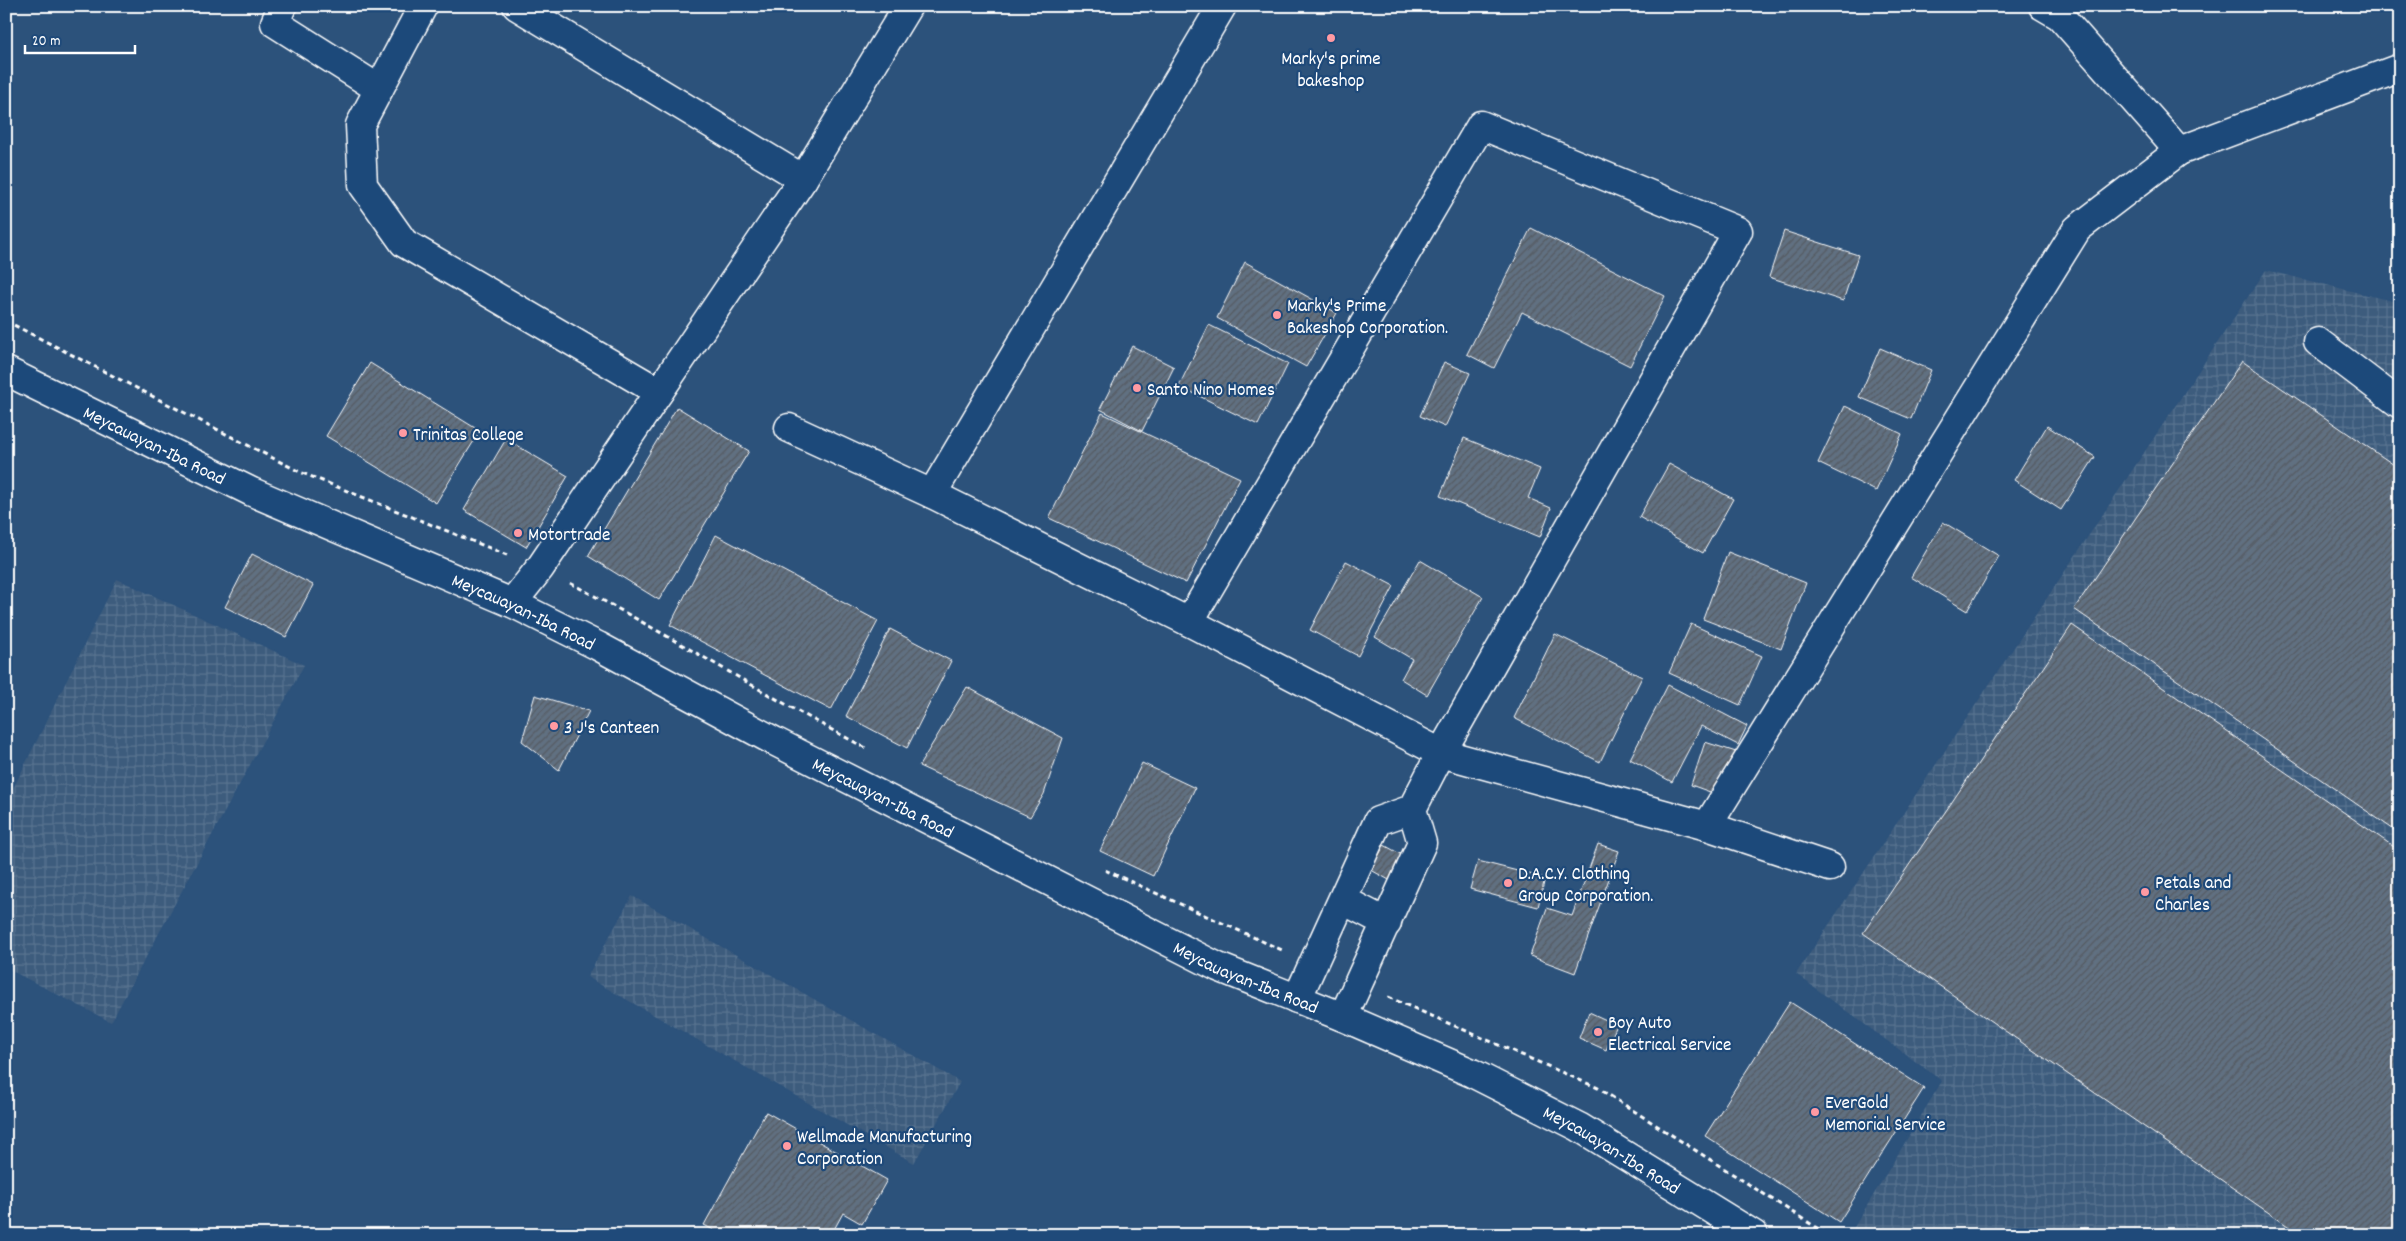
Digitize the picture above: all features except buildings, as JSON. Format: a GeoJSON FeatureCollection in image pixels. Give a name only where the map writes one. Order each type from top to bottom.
{"type":"FeatureCollection","features":[{"type":"Feature","properties":{"kind":"street"},"geometry":{"type":"LineString","coordinates":[[282,6],[274,23],[379,89]]}},
{"type":"Feature","properties":{"kind":"street"},"geometry":{"type":"LineString","coordinates":[[423,6],[360,125],[363,185],[404,243],[659,392]]}},
{"type":"Feature","properties":{"kind":"street"},"geometry":{"type":"LineString","coordinates":[[517,6],[803,179]]}},
{"type":"Feature","properties":{"kind":"street"},"geometry":{"type":"LineString","coordinates":[[512,603],[540,568],[803,179],[908,6]]}},
{"type":"Feature","properties":{"kind":"street"},"geometry":{"type":"LineString","coordinates":[[932,494],[1222,6]]}},
{"type":"Feature","properties":{"kind":"street"},"geometry":{"type":"LineString","coordinates":[[2043,6],[2060,16],[2179,152]]}},
{"type":"Feature","properties":{"kind":"street"},"geometry":{"type":"LineString","coordinates":[[1707,826],[2077,229],[2179,152],[2400,68]]}},
{"type":"Feature","properties":{"kind":"street"},"geometry":{"type":"LineString","coordinates":[[1188,622],[1481,125],[1738,231],[1441,753],[1412,809],[1378,821],[1297,999]]}},
{"type":"Feature","properties":{"kind":"street"},"geometry":{"type":"LineString","coordinates":[[2318,342],[2400,404]]}},
{"type":"Feature","properties":{"kind":"street","name":"Meycauayan-Iba Road"},"geometry":{"type":"LineString","coordinates":[[6,371],[252,492],[512,603],[598,646],[774,741],[1218,967],[1343,1017],[1472,1073],[1579,1128],[1754,1235]]}},
{"type":"Feature","properties":{"kind":"street"},"geometry":{"type":"LineString","coordinates":[[789,428],[932,494],[1188,622],[1441,753],[1707,826],[1830,867]]}},
{"type":"Feature","properties":{"kind":"street"},"geometry":{"type":"LineString","coordinates":[[1343,1017],[1422,843],[1412,809]]}},
{"type":"Feature","properties":{"kind":"street"},"geometry":{"type":"LineString","coordinates":[[1342,900],[1386,923]]}},
{"type":"Feature","properties":{"kind":"path"},"geometry":{"type":"LineString","coordinates":[[6,321],[300,472],[540,568],[618,608],[803,715],[873,751]]}},
{"type":"Feature","properties":{"kind":"path"},"geometry":{"type":"LineString","coordinates":[[1100,867],[1312,964]]}},
{"type":"Feature","properties":{"kind":"path"},"geometry":{"type":"LineString","coordinates":[[1358,984],[1598,1088],[1828,1235]]}},
{"type":"Feature","properties":{"kind":"shaded area"},"geometry":{"type":"Polygon","coordinates":[[[2266,270],[2400,303],[2400,1235],[1852,1235],[1850,1234],[1942,1081],[1796,974],[2266,270]]]}},
{"type":"Feature","properties":{"kind":"shaded area"},"geometry":{"type":"Polygon","coordinates":[[[117,579],[304,665],[111,1022],[6,968],[6,803],[117,579]]]}},
{"type":"Feature","properties":{"kind":"shaded area"},"geometry":{"type":"Polygon","coordinates":[[[632,896],[960,1082],[914,1163],[587,977],[632,896]]]}},
{"type":"Feature","properties":{"kind":"place","name":"Marky's prime bakeshop"},"geometry":{"type":"Point","coordinates":[1331,38]}},
{"type":"Feature","properties":{"kind":"place","name":"Marky's Prime Bakeshop Corporation."},"geometry":{"type":"Point","coordinates":[1277,315]}},
{"type":"Feature","properties":{"kind":"place","name":"Santo Nino Homes"},"geometry":{"type":"Point","coordinates":[1137,388]}},
{"type":"Feature","properties":{"kind":"place","name":"Trinitas College"},"geometry":{"type":"Point","coordinates":[403,433]}},
{"type":"Feature","properties":{"kind":"place","name":"Motortrade"},"geometry":{"type":"Point","coordinates":[518,533]}},
{"type":"Feature","properties":{"kind":"place","name":"3 J's Canteen"},"geometry":{"type":"Point","coordinates":[554,726]}},
{"type":"Feature","properties":{"kind":"place","name":"D.A.C.Y. Clothing Group Corporation."},"geometry":{"type":"Point","coordinates":[1508,883]}},
{"type":"Feature","properties":{"kind":"place","name":"Petals and Charles"},"geometry":{"type":"Point","coordinates":[2145,892]}},
{"type":"Feature","properties":{"kind":"place","name":"Boy Auto Electrical Service"},"geometry":{"type":"Point","coordinates":[1598,1032]}},
{"type":"Feature","properties":{"kind":"place","name":"EverGold Memorial Service"},"geometry":{"type":"Point","coordinates":[1815,1112]}},
{"type":"Feature","properties":{"kind":"place","name":"Wellmade Manufacturing Corporation"},"geometry":{"type":"Point","coordinates":[787,1146]}}]}
